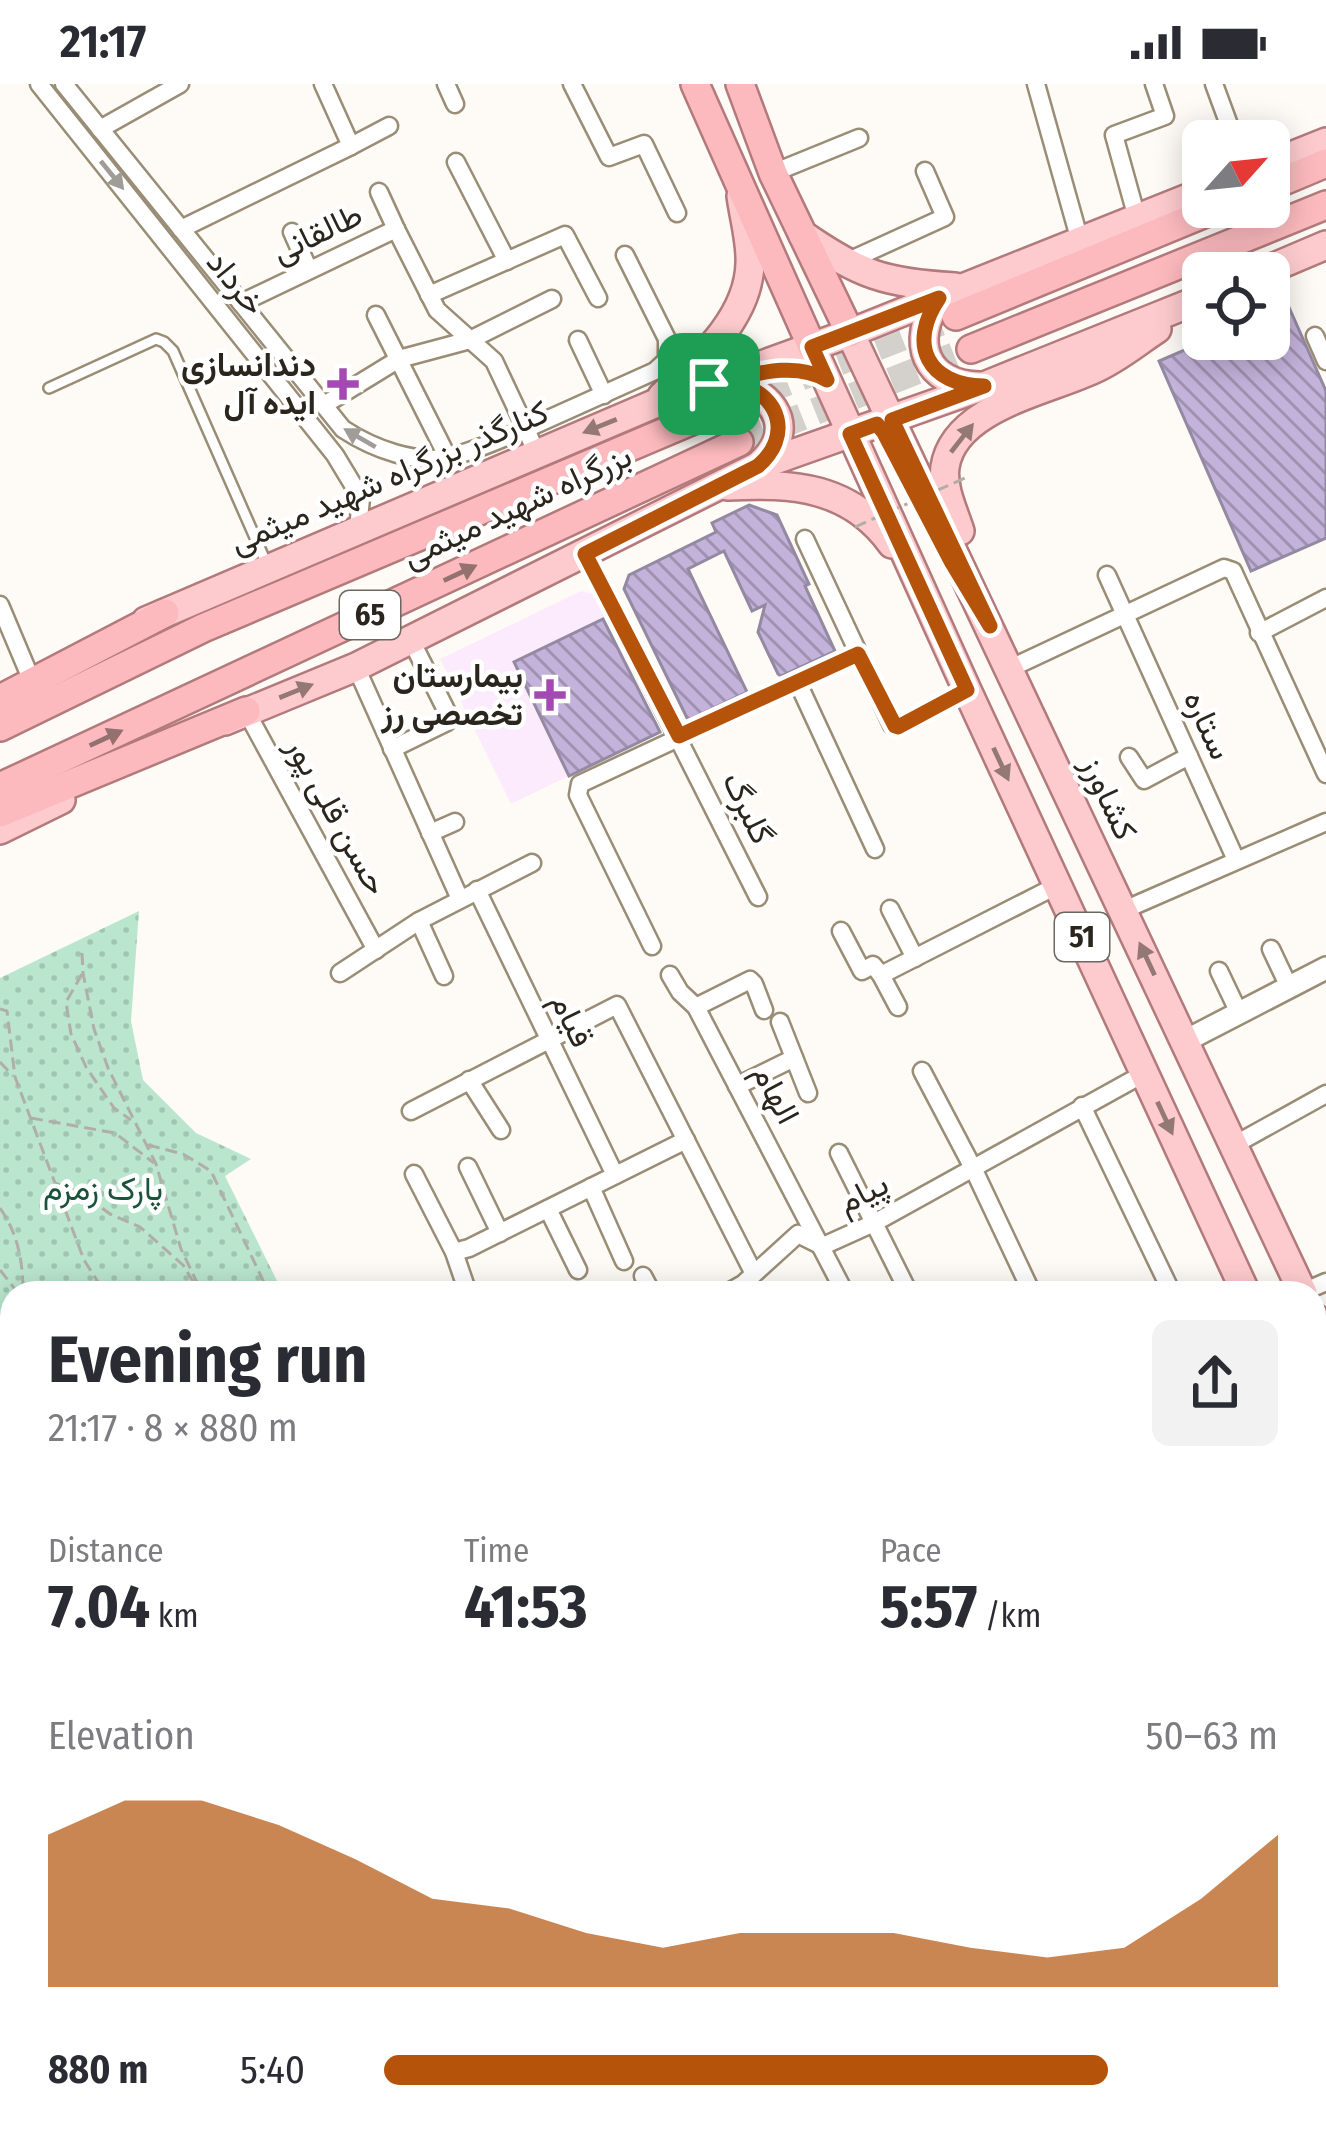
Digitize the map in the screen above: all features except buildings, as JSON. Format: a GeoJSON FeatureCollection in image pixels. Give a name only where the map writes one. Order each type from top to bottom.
{"type":"FeatureCollection","features":[{"type":"Feature","properties":{"kind":"highway","name":"51"},"geometry":{"type":"LineString","coordinates":[[695,84],[785,288],[816,346]]}},
{"type":"Feature","properties":{"kind":"highway","name":"51"},"geometry":{"type":"LineString","coordinates":[[744,86],[773,173],[850,333]]}},
{"type":"Feature","properties":{"kind":"highway"},"geometry":{"type":"LineString","coordinates":[[1290,178],[1326,163]]}},
{"type":"Feature","properties":{"kind":"highway"},"geometry":{"type":"LineString","coordinates":[[970,350],[1326,205]]}},
{"type":"Feature","properties":{"kind":"highway"},"geometry":{"type":"LineString","coordinates":[[953,301],[1182,220]]}},
{"type":"Feature","properties":{"kind":"highway","name":"بزرگراه شهید میثمی"},"geometry":{"type":"LineString","coordinates":[[0,727],[203,628],[717,396]]}},
{"type":"Feature","properties":{"kind":"highway","name":"بزرگراه شهید میثمی"},"geometry":{"type":"LineString","coordinates":[[0,787],[739,442]]}},
{"type":"Feature","properties":{"kind":"highway"},"geometry":{"type":"LineString","coordinates":[[0,699],[164,613]]}},
{"type":"Feature","properties":{"kind":"highway"},"geometry":{"type":"LineString","coordinates":[[0,813],[246,711]]}},
{"type":"Feature","properties":{"kind":"main road"},"geometry":{"type":"LineString","coordinates":[[1290,157],[1326,142]]}},
{"type":"Feature","properties":{"kind":"main road"},"geometry":{"type":"LineString","coordinates":[[654,404],[735,318],[743,298],[750,264],[740,186]]}},
{"type":"Feature","properties":{"kind":"main road","name":"کنارگذر بزرگراه شهید میثمی"},"geometry":{"type":"LineString","coordinates":[[0,688],[358,530],[531,441],[654,404],[717,396],[816,346],[953,301],[1182,200]]}},
{"type":"Feature","properties":{"kind":"main road"},"geometry":{"type":"LineString","coordinates":[[803,235],[844,263],[879,278],[919,285],[953,301]]}},
{"type":"Feature","properties":{"kind":"main road"},"geometry":{"type":"LineString","coordinates":[[1290,260],[1326,244]]}},
{"type":"Feature","properties":{"kind":"main road"},"geometry":{"type":"LineString","coordinates":[[953,301],[926,316],[922,338],[928,359],[942,376],[962,386],[984,386]]}},
{"type":"Feature","properties":{"kind":"main road"},"geometry":{"type":"LineString","coordinates":[[0,830],[246,711],[356,667],[758,466],[918,401],[984,386],[1182,306]]}},
{"type":"Feature","properties":{"kind":"main road"},"geometry":{"type":"LineString","coordinates":[[990,626],[945,483],[945,465],[954,444],[986,413],[1099,368],[1182,312]]}},
{"type":"Feature","properties":{"kind":"main road","name":"کشاورز"},"geometry":{"type":"LineString","coordinates":[[850,333],[875,418],[990,626],[1297,1281]]}},
{"type":"Feature","properties":{"kind":"main road"},"geometry":{"type":"LineString","coordinates":[[816,346],[853,380],[875,418]]}},
{"type":"Feature","properties":{"kind":"main road","name":"51"},"geometry":{"type":"LineString","coordinates":[[816,346],[827,380],[875,418],[918,581],[1240,1281]]}},
{"type":"Feature","properties":{"kind":"main road"},"geometry":{"type":"LineString","coordinates":[[717,396],[790,369],[806,370],[827,380]]}},
{"type":"Feature","properties":{"kind":"main road"},"geometry":{"type":"LineString","coordinates":[[717,396],[741,385],[761,394],[772,406],[779,420],[778,439],[772,454],[758,466]]}},
{"type":"Feature","properties":{"kind":"main road"},"geometry":{"type":"LineString","coordinates":[[718,487],[777,484],[833,497],[878,525],[918,581]]}},
{"type":"Feature","properties":{"kind":"street","name":"خرداد"},"geometry":{"type":"LineString","coordinates":[[39,84],[335,455],[361,498],[358,530]]}},
{"type":"Feature","properties":{"kind":"street","name":"خرداد"},"geometry":{"type":"LineString","coordinates":[[64,84],[343,429],[370,446],[402,455],[448,458],[531,441],[604,395],[656,370],[667,360],[667,339],[625,255]]}},
{"type":"Feature","properties":{"kind":"street"},"geometry":{"type":"LineString","coordinates":[[100,129],[180,84]]}},
{"type":"Feature","properties":{"kind":"street"},"geometry":{"type":"LineString","coordinates":[[323,84],[351,146]]}},
{"type":"Feature","properties":{"kind":"street"},"geometry":{"type":"LineString","coordinates":[[446,84],[455,104]]}},
{"type":"Feature","properties":{"kind":"street"},"geometry":{"type":"LineString","coordinates":[[572,84],[609,157],[644,144],[677,213]]}},
{"type":"Feature","properties":{"kind":"street"},"geometry":{"type":"LineString","coordinates":[[1036,84],[1080,242]]}},
{"type":"Feature","properties":{"kind":"street"},"geometry":{"type":"LineString","coordinates":[[1137,218],[1114,135],[1165,116],[1154,84]]}},
{"type":"Feature","properties":{"kind":"street"},"geometry":{"type":"LineString","coordinates":[[1214,84],[1227,120]]}},
{"type":"Feature","properties":{"kind":"street"},"geometry":{"type":"LineString","coordinates":[[181,229],[389,126]]}},
{"type":"Feature","properties":{"kind":"street"},"geometry":{"type":"LineString","coordinates":[[773,173],[859,138]]}},
{"type":"Feature","properties":{"kind":"street"},"geometry":{"type":"LineString","coordinates":[[456,162],[506,261]]}},
{"type":"Feature","properties":{"kind":"street"},"geometry":{"type":"LineString","coordinates":[[844,263],[945,217],[925,171]]}},
{"type":"Feature","properties":{"kind":"street"},"geometry":{"type":"LineString","coordinates":[[379,192],[396,229]]}},
{"type":"Feature","properties":{"kind":"street","name":"طالقانی"},"geometry":{"type":"LineString","coordinates":[[241,303],[396,229],[437,310],[494,361],[531,441]]}},
{"type":"Feature","properties":{"kind":"street"},"geometry":{"type":"LineString","coordinates":[[292,232],[309,270]]}},
{"type":"Feature","properties":{"kind":"street"},"geometry":{"type":"LineString","coordinates":[[429,295],[566,235],[598,298]]}},
{"type":"Feature","properties":{"kind":"street"},"geometry":{"type":"LineString","coordinates":[[324,405],[399,359],[470,340],[552,299]]}},
{"type":"Feature","properties":{"kind":"street"},"geometry":{"type":"LineString","coordinates":[[376,316],[448,458]]}},
{"type":"Feature","properties":{"kind":"street"},"geometry":{"type":"LineString","coordinates":[[1315,337],[1326,361]]}},
{"type":"Feature","properties":{"kind":"street"},"geometry":{"type":"LineString","coordinates":[[578,340],[604,395]]}},
{"type":"Feature","properties":{"kind":"street"},"geometry":{"type":"LineString","coordinates":[[805,538],[895,726],[967,690]]}},
{"type":"Feature","properties":{"kind":"street","name":"گلبرگ"},"geometry":{"type":"LineString","coordinates":[[585,554],[758,897]]}},
{"type":"Feature","properties":{"kind":"street"},"geometry":{"type":"LineString","coordinates":[[1009,669],[1225,568],[1233,571],[1326,775]]}},
{"type":"Feature","properties":{"kind":"street","name":"ستاره"},"geometry":{"type":"LineString","coordinates":[[1107,575],[1236,860]]}},
{"type":"Feature","properties":{"kind":"street"},"geometry":{"type":"LineString","coordinates":[[1259,633],[1326,598]]}},
{"type":"Feature","properties":{"kind":"street"},"geometry":{"type":"LineString","coordinates":[[0,605],[29,674]]}},
{"type":"Feature","properties":{"kind":"street"},"geometry":{"type":"LineString","coordinates":[[392,749],[447,722],[448,715],[411,640]]}},
{"type":"Feature","properties":{"kind":"street"},"geometry":{"type":"LineString","coordinates":[[652,946],[577,790],[580,784],[858,654]]}},
{"type":"Feature","properties":{"kind":"street","name":"قیام"},"geometry":{"type":"LineString","coordinates":[[356,667],[430,832],[548,1039],[615,1175]]}},
{"type":"Feature","properties":{"kind":"street"},"geometry":{"type":"LineString","coordinates":[[798,683],[875,849]]}},
{"type":"Feature","properties":{"kind":"street","name":"حسن قلی پور"},"geometry":{"type":"LineString","coordinates":[[246,711],[376,950]]}},
{"type":"Feature","properties":{"kind":"street"},"geometry":{"type":"LineString","coordinates":[[1130,757],[1144,780],[1189,756]]}},
{"type":"Feature","properties":{"kind":"street"},"geometry":{"type":"LineString","coordinates":[[430,832],[455,822]]}},
{"type":"Feature","properties":{"kind":"street"},"geometry":{"type":"LineString","coordinates":[[1124,910],[1326,822]]}},
{"type":"Feature","properties":{"kind":"street"},"geometry":{"type":"LineString","coordinates":[[340,973],[419,921],[532,863]]}},
{"type":"Feature","properties":{"kind":"street"},"geometry":{"type":"LineString","coordinates":[[881,975],[1058,885]]}},
{"type":"Feature","properties":{"kind":"street"},"geometry":{"type":"LineString","coordinates":[[890,909],[915,958]]}},
{"type":"Feature","properties":{"kind":"street"},"geometry":{"type":"LineString","coordinates":[[419,921],[444,976]]}},
{"type":"Feature","properties":{"kind":"street"},"geometry":{"type":"LineString","coordinates":[[841,931],[862,971],[872,965],[898,1007]]}},
{"type":"Feature","properties":{"kind":"street"},"geometry":{"type":"LineString","coordinates":[[1271,949],[1289,987]]}},
{"type":"Feature","properties":{"kind":"street"},"geometry":{"type":"LineString","coordinates":[[1185,1041],[1326,968]]}},
{"type":"Feature","properties":{"kind":"street"},"geometry":{"type":"LineString","coordinates":[[1219,971],[1239,1013]]}},
{"type":"Feature","properties":{"kind":"street","name":"الهام"},"geometry":{"type":"LineString","coordinates":[[670,975],[696,1007],[839,1281]]}},
{"type":"Feature","properties":{"kind":"street"},"geometry":{"type":"LineString","coordinates":[[696,1007],[750,980],[764,1010]]}},
{"type":"Feature","properties":{"kind":"street","name":"قیام"},"geometry":{"type":"LineString","coordinates":[[548,1039],[617,1005],[753,1272]]}},
{"type":"Feature","properties":{"kind":"street"},"geometry":{"type":"LineString","coordinates":[[780,1022],[808,1093]]}},
{"type":"Feature","properties":{"kind":"street"},"geometry":{"type":"LineString","coordinates":[[410,1111],[548,1039]]}},
{"type":"Feature","properties":{"kind":"street"},"geometry":{"type":"LineString","coordinates":[[737,1087],[794,1058]]}},
{"type":"Feature","properties":{"kind":"street"},"geometry":{"type":"LineString","coordinates":[[922,1071],[1026,1281]]}},
{"type":"Feature","properties":{"kind":"street","name":"پیام"},"geometry":{"type":"LineString","coordinates":[[745,1281],[797,1234],[823,1246],[874,1223],[1145,1073]]}},
{"type":"Feature","properties":{"kind":"street"},"geometry":{"type":"LineString","coordinates":[[469,1080],[501,1130]]}},
{"type":"Feature","properties":{"kind":"street"},"geometry":{"type":"LineString","coordinates":[[1234,1145],[1326,1094]]}},
{"type":"Feature","properties":{"kind":"street"},"geometry":{"type":"LineString","coordinates":[[1082,1106],[1166,1281]]}},
{"type":"Feature","properties":{"kind":"street"},"geometry":{"type":"LineString","coordinates":[[454,1252],[686,1140]]}},
{"type":"Feature","properties":{"kind":"street"},"geometry":{"type":"LineString","coordinates":[[839,1153],[903,1281]]}},
{"type":"Feature","properties":{"kind":"street"},"geometry":{"type":"LineString","coordinates":[[468,1167],[500,1233]]}},
{"type":"Feature","properties":{"kind":"street"},"geometry":{"type":"LineString","coordinates":[[414,1174],[464,1281]]}},
{"type":"Feature","properties":{"kind":"street"},"geometry":{"type":"LineString","coordinates":[[591,1187],[624,1261]]}},
{"type":"Feature","properties":{"kind":"street"},"geometry":{"type":"LineString","coordinates":[[548,1209],[578,1270]]}},
{"type":"Feature","properties":{"kind":"lane"},"geometry":{"type":"LineString","coordinates":[[50,388],[156,339],[164,342],[173,351],[268,567]]}},
{"type":"Feature","properties":{"kind":"path"},"geometry":{"type":"LineString","coordinates":[[855,527],[965,478]]}},
{"type":"Feature","properties":{"kind":"path"},"geometry":{"type":"LineString","coordinates":[[82,953],[94,1029],[155,1164],[195,1281]]}},
{"type":"Feature","properties":{"kind":"path"},"geometry":{"type":"LineString","coordinates":[[82,973],[66,1002],[71,1034],[114,1108],[136,1123]]}},
{"type":"Feature","properties":{"kind":"path"},"geometry":{"type":"LineString","coordinates":[[0,1009],[7,1011],[14,1077],[84,1260],[97,1281]]}},
{"type":"Feature","properties":{"kind":"path"},"geometry":{"type":"LineString","coordinates":[[0,1062],[14,1077]]}},
{"type":"Feature","properties":{"kind":"path"},"geometry":{"type":"LineString","coordinates":[[30,1118],[116,1133],[155,1164]]}},
{"type":"Feature","properties":{"kind":"path"},"geometry":{"type":"LineString","coordinates":[[146,1144],[183,1154],[211,1171],[265,1281]]}},
{"type":"Feature","properties":{"kind":"path"},"geometry":{"type":"LineString","coordinates":[[53,1182],[140,1228],[183,1265],[193,1281]]}},
{"type":"Feature","properties":{"kind":"path"},"geometry":{"type":"LineString","coordinates":[[0,1208],[23,1259],[22,1281]]}},
{"type":"Feature","properties":{"kind":"shaded area","name":"بیمارستان تخصصی رز"},"geometry":{"type":"Polygon","coordinates":[[[581,591],[593,594],[660,732],[511,804],[440,659],[581,591]]]}},
{"type":"Feature","properties":{"kind":"green space","name":"پارک زمزم"},"geometry":{"type":"Polygon","coordinates":[[[139,911],[131,1021],[143,1080],[196,1133],[251,1159],[225,1176],[277,1281],[0,1281],[0,978],[139,911]]]}},
{"type":"Feature","properties":{"kind":"tunnel"},"geometry":{"type":"LineString","coordinates":[[724,407],[946,320]]}},
{"type":"Feature","properties":{"kind":"tunnel"},"geometry":{"type":"LineString","coordinates":[[739,442],[971,349]]}},
{"type":"Feature","properties":{"kind":"place","name":"دندانسازی ایده آل"},"geometry":{"type":"Point","coordinates":[343,384]}},
{"type":"Feature","properties":{"kind":"place","name":"بیمارستان تخصصی رز"},"geometry":{"type":"Point","coordinates":[550,695]}},
{"type":"Feature","properties":{"kind":"route"},"geometry":{"type":"LineString","coordinates":[[939,298],[926,316],[922,338],[928,359],[942,376],[962,386],[984,386],[892,420],[990,626],[884,433],[877,424],[850,434],[967,690],[898,727],[892,725],[858,654],[679,736],[585,554],[758,466],[772,454],[779,420],[772,406],[761,394],[741,385],[709,384],[790,369],[806,370],[827,380],[812,347],[939,298]]}}]}
